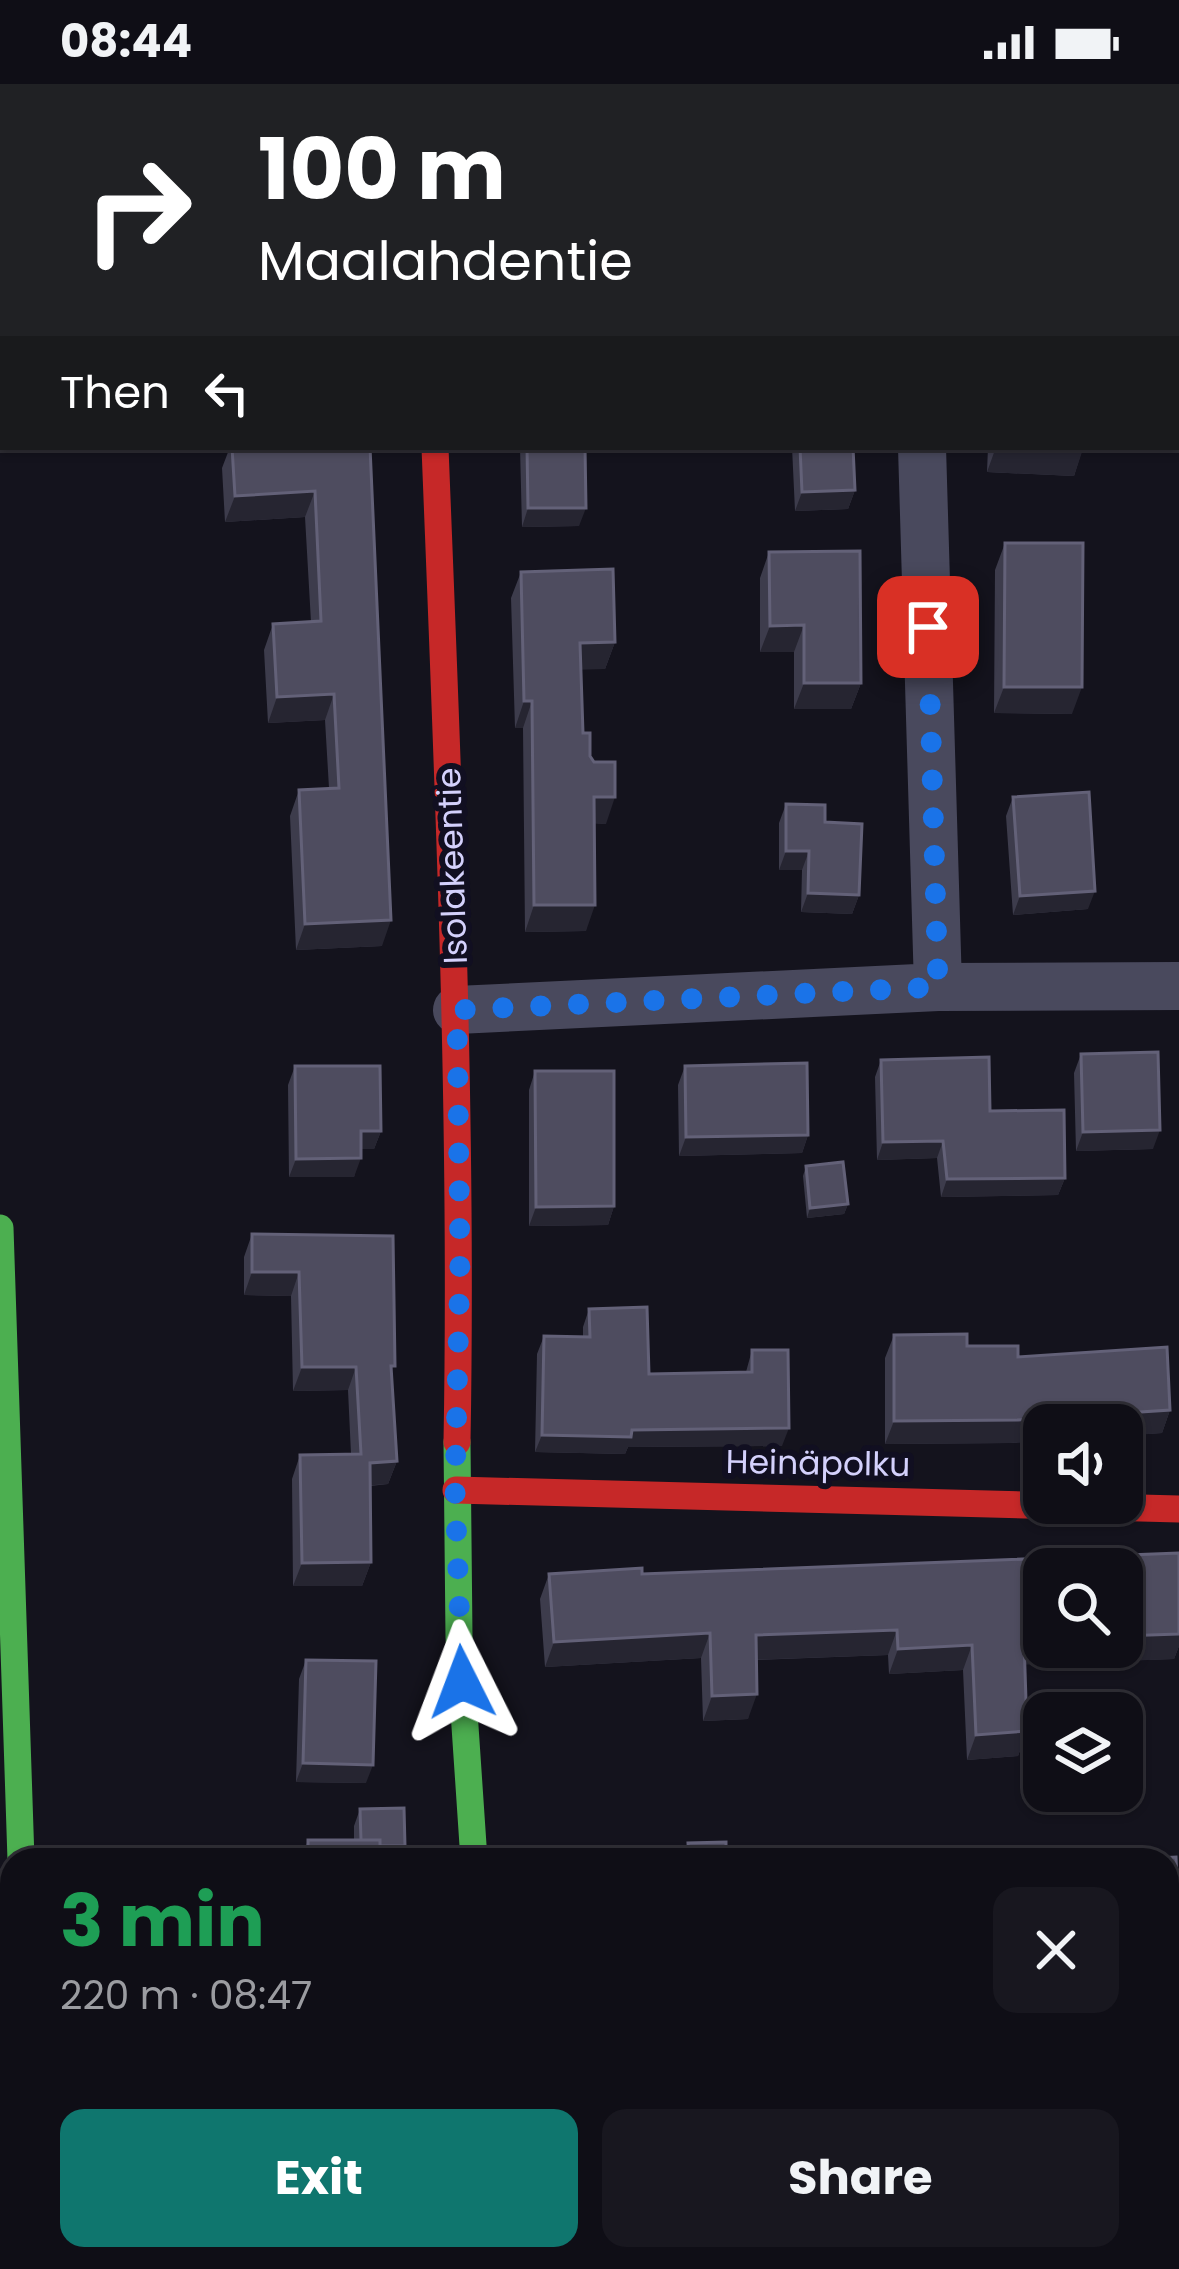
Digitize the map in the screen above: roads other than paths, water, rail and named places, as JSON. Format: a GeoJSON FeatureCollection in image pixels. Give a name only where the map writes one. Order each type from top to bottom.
{"type":"FeatureCollection","features":[{"type":"Feature","properties":{"kind":"street","name":"Isolakeentie"},"geometry":{"type":"LineString","coordinates":[[436,450],[457,1010],[460,1260],[455,1490],[473,1848]]}},
{"type":"Feature","properties":{"kind":"street"},"geometry":{"type":"LineString","coordinates":[[922,450],[938,987]]}},
{"type":"Feature","properties":{"kind":"street"},"geometry":{"type":"LineString","coordinates":[[457,1010],[938,987],[1179,986]]}},
{"type":"Feature","properties":{"kind":"street"},"geometry":{"type":"LineString","coordinates":[[0,1228],[21,1848]]}},
{"type":"Feature","properties":{"kind":"street","name":"Heinäpolku"},"geometry":{"type":"LineString","coordinates":[[455,1490],[1179,1509]]}}]}
